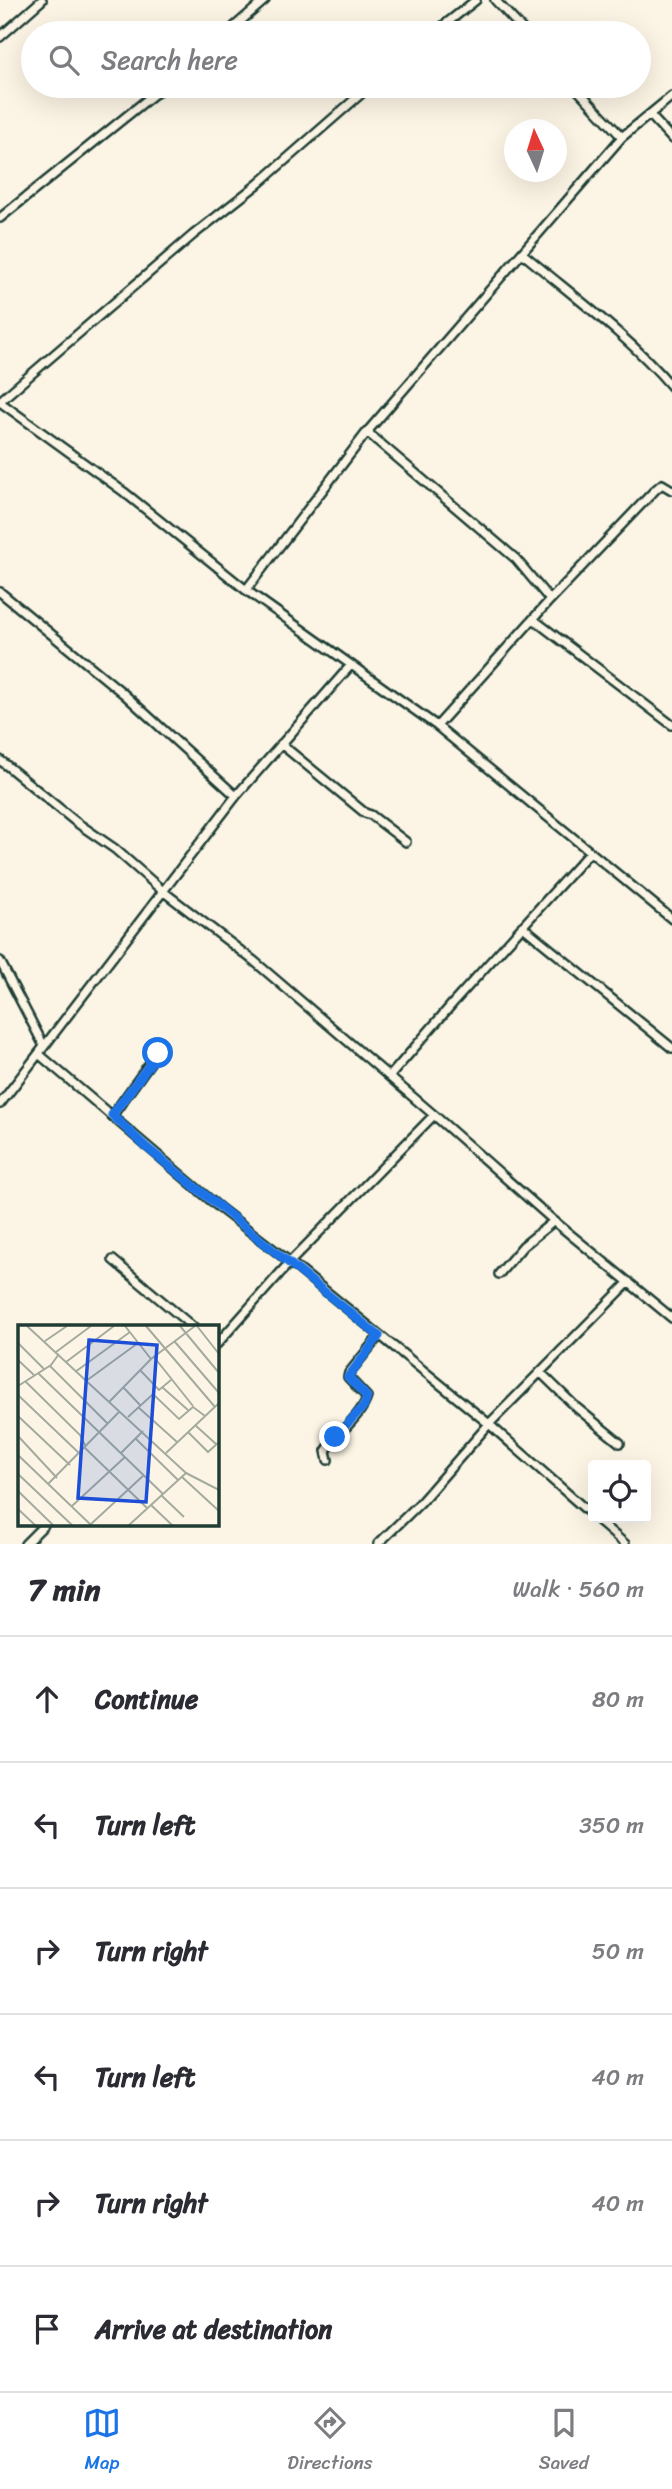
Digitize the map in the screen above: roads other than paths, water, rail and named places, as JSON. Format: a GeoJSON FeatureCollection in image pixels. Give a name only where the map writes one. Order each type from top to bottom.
{"type":"FeatureCollection","features":[{"type":"Feature","properties":{"kind":"street"},"geometry":{"type":"LineString","coordinates":[[0,37],[42,0]]}},
{"type":"Feature","properties":{"kind":"street"},"geometry":{"type":"LineString","coordinates":[[241,21],[265,0]]}},
{"type":"Feature","properties":{"kind":"street"},"geometry":{"type":"LineString","coordinates":[[449,21],[476,0]]}},
{"type":"Feature","properties":{"kind":"street"},"geometry":{"type":"LineString","coordinates":[[495,0],[515,21]]}},
{"type":"Feature","properties":{"kind":"street"},"geometry":{"type":"LineString","coordinates":[[246,590],[367,432],[622,137],[672,96]]}},
{"type":"Feature","properties":{"kind":"street"},"geometry":{"type":"LineString","coordinates":[[0,218],[149,98]]}},
{"type":"Feature","properties":{"kind":"street"},"geometry":{"type":"LineString","coordinates":[[356,98],[0,401],[124,492],[246,590],[437,726],[672,919]]}},
{"type":"Feature","properties":{"kind":"street"},"geometry":{"type":"LineString","coordinates":[[585,98],[622,137]]}},
{"type":"Feature","properties":{"kind":"street"},"geometry":{"type":"LineString","coordinates":[[650,116],[672,139]]}},
{"type":"Feature","properties":{"kind":"street"},"geometry":{"type":"LineString","coordinates":[[522,253],[627,341],[672,387]]}},
{"type":"Feature","properties":{"kind":"street"},"geometry":{"type":"LineString","coordinates":[[367,432],[516,559],[550,600]]}},
{"type":"Feature","properties":{"kind":"street"},"geometry":{"type":"LineString","coordinates":[[437,726],[550,600],[662,484],[672,490]]}},
{"type":"Feature","properties":{"kind":"street"},"geometry":{"type":"LineString","coordinates":[[0,592],[124,694],[236,796]]}},
{"type":"Feature","properties":{"kind":"street"},"geometry":{"type":"LineString","coordinates":[[533,619],[672,724]]}},
{"type":"Feature","properties":{"kind":"street"},"geometry":{"type":"LineString","coordinates":[[0,1104],[236,796],[351,665]]}},
{"type":"Feature","properties":{"kind":"street"},"geometry":{"type":"LineString","coordinates":[[281,744],[365,813],[406,842]]}},
{"type":"Feature","properties":{"kind":"street"},"geometry":{"type":"LineString","coordinates":[[0,760],[254,961],[390,1076],[554,1221],[672,1318]]}},
{"type":"Feature","properties":{"kind":"street"},"geometry":{"type":"LineString","coordinates":[[390,1076],[589,852]]}},
{"type":"Feature","properties":{"kind":"street"},"geometry":{"type":"LineString","coordinates":[[522,926],[672,1048]]}},
{"type":"Feature","properties":{"kind":"street"},"geometry":{"type":"LineString","coordinates":[[0,961],[44,1046]]}},
{"type":"Feature","properties":{"kind":"street"},"geometry":{"type":"LineString","coordinates":[[112,1115],[158,1053]]}},
{"type":"Feature","properties":{"kind":"street"},"geometry":{"type":"LineString","coordinates":[[40,1055],[168,1165],[489,1424],[588,1512]]}},
{"type":"Feature","properties":{"kind":"street"},"geometry":{"type":"LineString","coordinates":[[219,1342],[290,1262],[434,1115]]}},
{"type":"Feature","properties":{"kind":"street"},"geometry":{"type":"LineString","coordinates":[[499,1274],[523,1246],[554,1221]]}},
{"type":"Feature","properties":{"kind":"street"},"geometry":{"type":"LineString","coordinates":[[113,1260],[191,1325]]}},
{"type":"Feature","properties":{"kind":"street"},"geometry":{"type":"LineString","coordinates":[[379,1544],[420,1503],[489,1424],[629,1282]]}},
{"type":"Feature","properties":{"kind":"street"},"geometry":{"type":"LineString","coordinates":[[328,1460],[326,1451],[330,1444],[364,1406],[367,1397],[348,1377],[349,1373],[379,1336]]}},
{"type":"Feature","properties":{"kind":"street"},"geometry":{"type":"LineString","coordinates":[[540,1372],[577,1408],[620,1443]]}},
{"type":"Feature","properties":{"kind":"street"},"geometry":{"type":"LineString","coordinates":[[601,1523],[625,1544]]}},
{"type":"Feature","properties":{"kind":"street"},"geometry":{"type":"LineString","coordinates":[[25,1544],[43,1526]]}}]}
